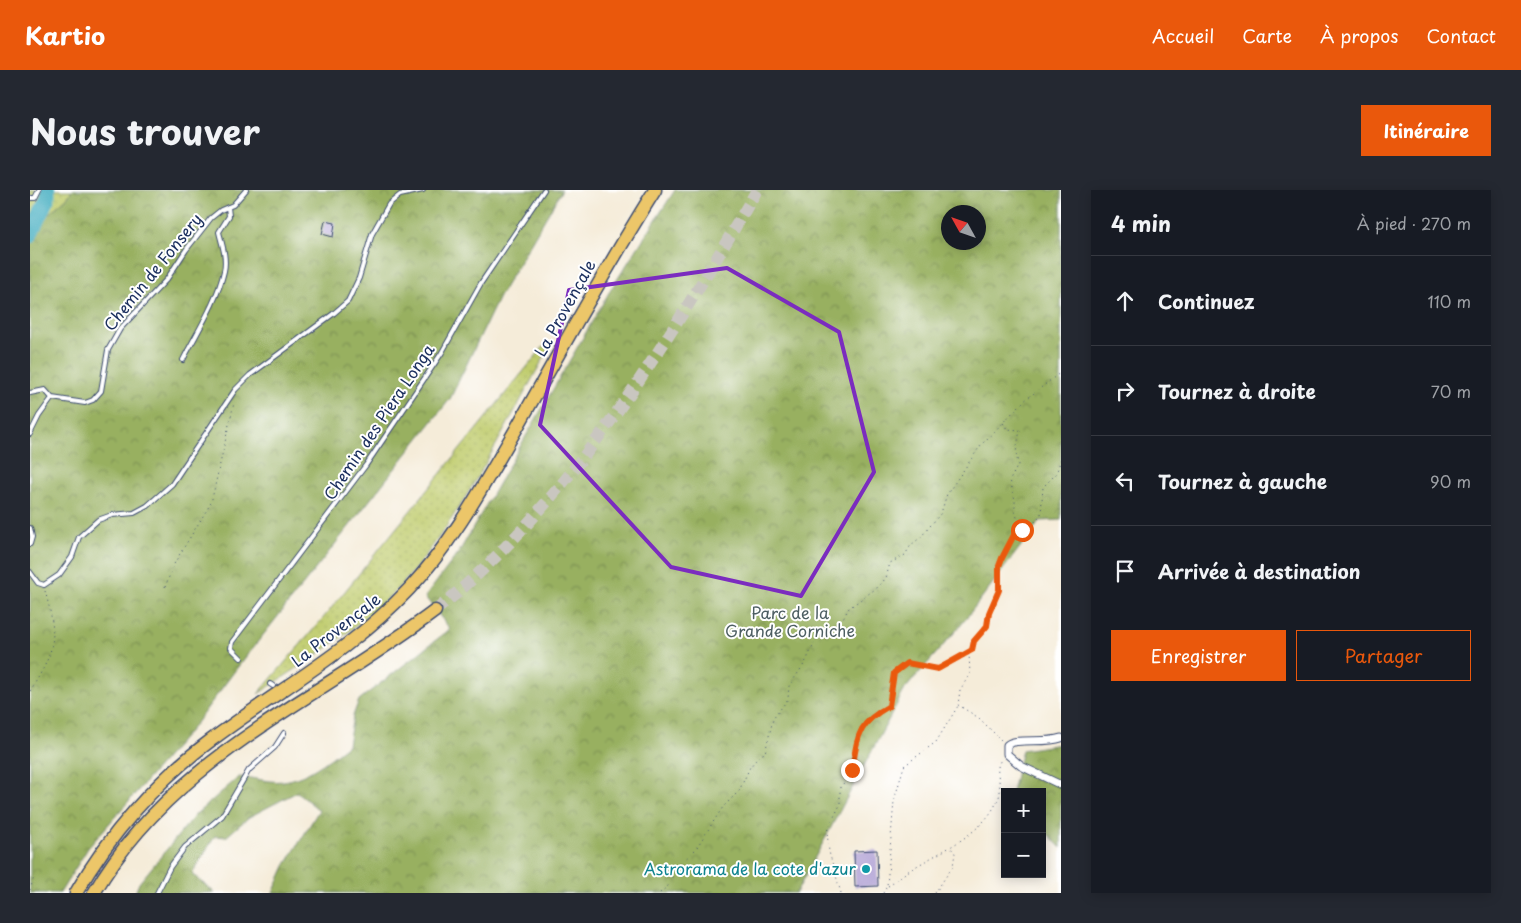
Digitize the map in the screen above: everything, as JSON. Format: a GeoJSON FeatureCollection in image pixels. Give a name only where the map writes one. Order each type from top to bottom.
{"type":"FeatureCollection","features":[{"type":"Feature","properties":{"kind":"highway","name":"La Provençale"},"geometry":{"type":"LineString","coordinates":[[76,893],[101,854],[162,783],[214,738],[335,655],[363,633],[392,607],[435,559],[472,505],[610,261],[654,190]]}},
{"type":"Feature","properties":{"kind":"highway"},"geometry":{"type":"LineString","coordinates":[[94,893],[114,862],[138,833],[168,799],[205,766],[264,723],[394,641],[435,611]]}},
{"type":"Feature","properties":{"kind":"street"},"geometry":{"type":"LineString","coordinates":[[1061,738],[1041,742],[1015,740],[1007,745],[1007,754],[1021,766],[1061,785]]}},
{"type":"Feature","properties":{"kind":"lane"},"geometry":{"type":"LineString","coordinates":[[30,198],[35,198],[39,190]]}},
{"type":"Feature","properties":{"kind":"lane","name":"Chemin de Fonsery"},"geometry":{"type":"LineString","coordinates":[[52,398],[84,403],[94,400],[101,391],[108,350],[120,329],[167,279],[186,250],[211,218],[244,195],[246,190]]}},
{"type":"Feature","properties":{"kind":"lane"},"geometry":{"type":"LineString","coordinates":[[30,572],[38,584],[44,585],[59,575],[72,557],[79,536],[98,520],[112,515],[134,513],[147,506],[172,484],[235,390],[250,375],[318,326],[348,301],[359,278],[372,234],[389,204],[400,195],[423,190]]}},
{"type":"Feature","properties":{"kind":"lane","name":"Chemin des Piera Longa"},"geometry":{"type":"LineString","coordinates":[[241,658],[231,648],[232,642],[366,465],[441,354],[481,283],[544,190]]}},
{"type":"Feature","properties":{"kind":"lane"},"geometry":{"type":"LineString","coordinates":[[183,360],[213,300],[224,270],[224,251],[220,232],[229,216],[228,207]]}},
{"type":"Feature","properties":{"kind":"lane"},"geometry":{"type":"LineString","coordinates":[[30,393],[45,390],[52,398],[39,416],[30,434]]}},
{"type":"Feature","properties":{"kind":"lane"},"geometry":{"type":"LineString","coordinates":[[30,528],[30,544]]}},
{"type":"Feature","properties":{"kind":"lane"},"geometry":{"type":"LineString","coordinates":[[157,893],[170,867],[185,848],[222,816],[249,770],[275,747],[284,733]]}},
{"type":"Feature","properties":{"kind":"path"},"geometry":{"type":"LineString","coordinates":[[660,893],[668,886],[678,866],[696,850],[723,807],[739,791],[750,767],[760,755],[765,753],[773,719],[788,699],[789,686],[805,664],[817,638],[843,618],[849,608],[878,587],[886,578],[890,563],[905,554],[911,544],[920,538],[941,513],[947,494],[954,482],[981,445],[1024,401],[1061,372]]}},
{"type":"Feature","properties":{"kind":"path"},"geometry":{"type":"LineString","coordinates":[[165,587],[175,562],[211,503],[235,399],[235,390]]}},
{"type":"Feature","properties":{"kind":"path"},"geometry":{"type":"LineString","coordinates":[[1002,422],[1007,429],[1020,430],[1016,452],[1018,465],[1010,480],[1015,500],[1015,512],[1022,530]]}},
{"type":"Feature","properties":{"kind":"path"},"geometry":{"type":"LineString","coordinates":[[883,893],[887,886],[894,801],[904,766],[936,742],[958,705],[960,690],[970,674],[969,654],[974,641],[987,626],[989,613],[999,590],[999,566],[1002,558],[1014,535],[1034,523],[1040,514],[1043,487],[1056,474],[1061,459]]}},
{"type":"Feature","properties":{"kind":"path"},"geometry":{"type":"LineString","coordinates":[[30,691],[46,664],[54,644],[54,628],[44,585]]}},
{"type":"Feature","properties":{"kind":"path"},"geometry":{"type":"LineString","coordinates":[[841,893],[829,852],[827,830],[840,805],[840,789],[852,770],[857,736],[870,717],[889,706],[894,673],[907,663],[938,669],[969,654]]}},
{"type":"Feature","properties":{"kind":"path"},"geometry":{"type":"LineString","coordinates":[[958,705],[979,718],[1007,745]]}},
{"type":"Feature","properties":{"kind":"path"},"geometry":{"type":"LineString","coordinates":[[887,886],[894,883],[906,872],[950,848],[984,822],[996,803],[1001,786],[999,763],[1007,754]]}},
{"type":"Feature","properties":{"kind":"path"},"geometry":{"type":"LineString","coordinates":[[936,893],[953,866],[954,853],[950,848]]}},
{"type":"Feature","properties":{"kind":"path"},"geometry":{"type":"LineString","coordinates":[[30,890],[34,877]]}},
{"type":"Feature","properties":{"kind":"highlighted area"},"geometry":{"type":"Polygon","coordinates":[[[727,268],[839,332],[874,472],[801,596],[671,567],[540,425],[569,290],[727,268]]]}},
{"type":"Feature","properties":{"kind":"green space"},"geometry":{"type":"Polygon","coordinates":[[[30,190],[72,190],[68,197],[30,230],[30,190]]]}},
{"type":"Feature","properties":{"kind":"green space"},"geometry":{"type":"Polygon","coordinates":[[[72,190],[562,190],[499,297],[450,399],[237,668],[193,727],[88,848],[60,893],[30,893],[30,230],[68,197],[72,190]]]}},
{"type":"Feature","properties":{"kind":"green space","name":"Parc de la Grande Corniche"},"geometry":{"type":"Polygon","coordinates":[[[675,190],[1061,190],[1061,520],[1040,521],[961,625],[905,689],[796,893],[273,893],[285,866],[319,810],[297,792],[249,817],[226,837],[215,836],[192,874],[215,893],[135,893],[139,883],[196,814],[239,777],[281,781],[302,776],[348,745],[353,716],[359,700],[450,629],[425,597],[459,552],[611,289],[675,190]]]}},
{"type":"Feature","properties":{"kind":"green space"},"geometry":{"type":"Polygon","coordinates":[[[544,346],[548,350],[488,460],[438,539],[419,564],[384,602],[364,619],[323,651],[258,694],[324,617],[544,346]]]}},
{"type":"Feature","properties":{"kind":"green space"},"geometry":{"type":"Polygon","coordinates":[[[1061,744],[1061,848],[1046,832],[1046,788],[1013,788],[1022,750],[1061,744]]]}},
{"type":"Feature","properties":{"kind":"building"},"geometry":{"type":"Polygon","coordinates":[[[325,221],[335,223],[333,237],[322,234],[325,221]]]}},
{"type":"Feature","properties":{"kind":"building","name":"Astrorama de la cote d'azur"},"geometry":{"type":"Polygon","coordinates":[[[877,850],[878,886],[855,887],[854,851],[877,850]]]}},
{"type":"Feature","properties":{"kind":"waterway"},"geometry":{"type":"LineString","coordinates":[[30,236],[48,197],[48,190]]}},
{"type":"Feature","properties":{"kind":"tunnel"},"geometry":{"type":"LineString","coordinates":[[435,611],[484,568],[530,521],[574,470],[653,360],[757,190]]}},
{"type":"Feature","properties":{"kind":"place","name":"Astrorama de la cote d'azur"},"geometry":{"type":"Point","coordinates":[866,869]}},
{"type":"Feature","properties":{"kind":"route"},"geometry":{"type":"LineString","coordinates":[[852,770],[857,736],[870,717],[889,706],[894,673],[907,663],[938,669],[957,658],[969,654],[972,650],[974,641],[987,626],[989,613],[999,590],[999,566],[1002,558],[1014,535],[1022,530]]}}]}
